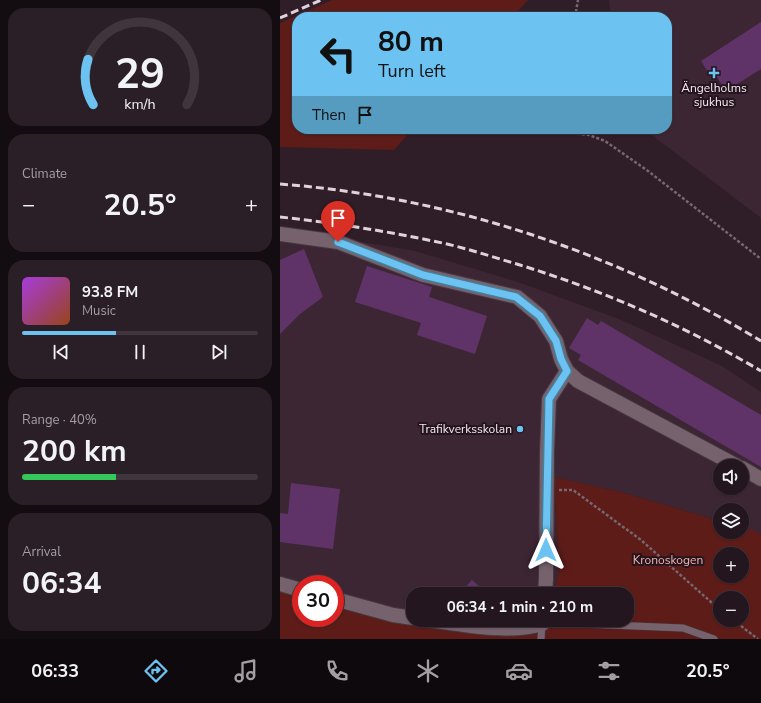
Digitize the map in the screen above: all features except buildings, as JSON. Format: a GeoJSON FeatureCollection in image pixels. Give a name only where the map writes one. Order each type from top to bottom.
{"type":"FeatureCollection","features":[{"type":"Feature","properties":{"kind":"street"},"geometry":{"type":"LineString","coordinates":[[280,234],[338,242],[423,275],[516,297],[540,316],[556,341],[561,359],[567,371],[578,381],[724,459]]}},
{"type":"Feature","properties":{"kind":"street"},"geometry":{"type":"LineString","coordinates":[[545,587],[549,399],[567,371]]}},
{"type":"Feature","properties":{"kind":"street"},"geometry":{"type":"LineString","coordinates":[[749,472],[761,479]]}},
{"type":"Feature","properties":{"kind":"street"},"geometry":{"type":"LineString","coordinates":[[280,584],[292,587]]}},
{"type":"Feature","properties":{"kind":"street"},"geometry":{"type":"LineString","coordinates":[[344,601],[406,617]]}},
{"type":"Feature","properties":{"kind":"street"},"geometry":{"type":"LineString","coordinates":[[494,627],[531,627]]}},
{"type":"Feature","properties":{"kind":"lane"},"geometry":{"type":"LineString","coordinates":[[634,626],[683,628],[714,639]]}},
{"type":"Feature","properties":{"kind":"lane"},"geometry":{"type":"LineString","coordinates":[[541,639],[542,627]]}},
{"type":"Feature","properties":{"kind":"path"},"geometry":{"type":"LineString","coordinates":[[576,12],[578,0]]}},
{"type":"Feature","properties":{"kind":"path"},"geometry":{"type":"LineString","coordinates":[[582,134],[605,141],[648,171],[761,259]]}},
{"type":"Feature","properties":{"kind":"path"},"geometry":{"type":"LineString","coordinates":[[547,490],[573,490],[641,540],[713,604]]}},
{"type":"Feature","properties":{"kind":"path"},"geometry":{"type":"LineString","coordinates":[[742,627],[758,639]]}},
{"type":"Feature","properties":{"kind":"shaded area","name":"Ängelholms sjukhus"},"geometry":{"type":"Polygon","coordinates":[[[609,0],[761,0],[761,218],[651,134],[672,134],[672,12],[610,12],[609,0]]]}},
{"type":"Feature","properties":{"kind":"shaded area","name":"Trafikverksskolan"},"geometry":{"type":"Polygon","coordinates":[[[280,228],[415,251],[515,281],[619,319],[722,366],[761,392],[761,534],[749,530],[749,503],[713,503],[713,519],[621,492],[554,477],[559,569],[555,587],[406,587],[406,624],[391,621],[344,608],[344,575],[292,575],[292,586],[280,589],[280,228]]]}},
{"type":"Feature","properties":{"kind":"shaded area","name":"Trafikverksskolan"},"geometry":{"type":"Polygon","coordinates":[[[427,627],[522,627],[509,635],[498,636],[427,627]]]}},
{"type":"Feature","properties":{"kind":"green space"},"geometry":{"type":"Polygon","coordinates":[[[332,0],[528,0],[517,12],[305,12],[332,0]]]}},
{"type":"Feature","properties":{"kind":"green space"},"geometry":{"type":"Polygon","coordinates":[[[292,18],[292,134],[408,134],[394,150],[280,147],[280,23],[292,18]]]}},
{"type":"Feature","properties":{"kind":"green space","name":"Kronoskogen"},"geometry":{"type":"Polygon","coordinates":[[[554,477],[621,492],[713,519],[713,539],[749,539],[749,529],[761,534],[761,639],[280,639],[280,589],[292,592],[292,627],[344,627],[344,608],[391,621],[406,624],[406,627],[427,627],[498,636],[520,632],[526,627],[634,627],[634,587],[555,587],[559,569],[554,477]]]}},
{"type":"Feature","properties":{"kind":"railway"},"geometry":{"type":"LineString","coordinates":[[294,12],[321,0]]}},
{"type":"Feature","properties":{"kind":"railway"},"geometry":{"type":"LineString","coordinates":[[280,18],[292,13]]}},
{"type":"Feature","properties":{"kind":"railway"},"geometry":{"type":"LineString","coordinates":[[280,184],[343,191],[406,202],[468,216],[530,234],[589,256],[648,281],[705,309],[761,341]]}},
{"type":"Feature","properties":{"kind":"railway"},"geometry":{"type":"LineString","coordinates":[[280,217],[364,228],[447,244],[520,265],[582,286],[644,311],[703,339],[761,371]]}},
{"type":"Feature","properties":{"kind":"place","name":"Ängelholms sjukhus"},"geometry":{"type":"Point","coordinates":[714,73]}},
{"type":"Feature","properties":{"kind":"place","name":"Trafikverksskolan"},"geometry":{"type":"Point","coordinates":[520,429]}},
{"type":"Feature","properties":{"kind":"route"},"geometry":{"type":"LineString","coordinates":[[338,242],[423,275],[516,297],[540,316],[556,341],[561,359],[567,371],[549,399],[546,550]]}}]}
